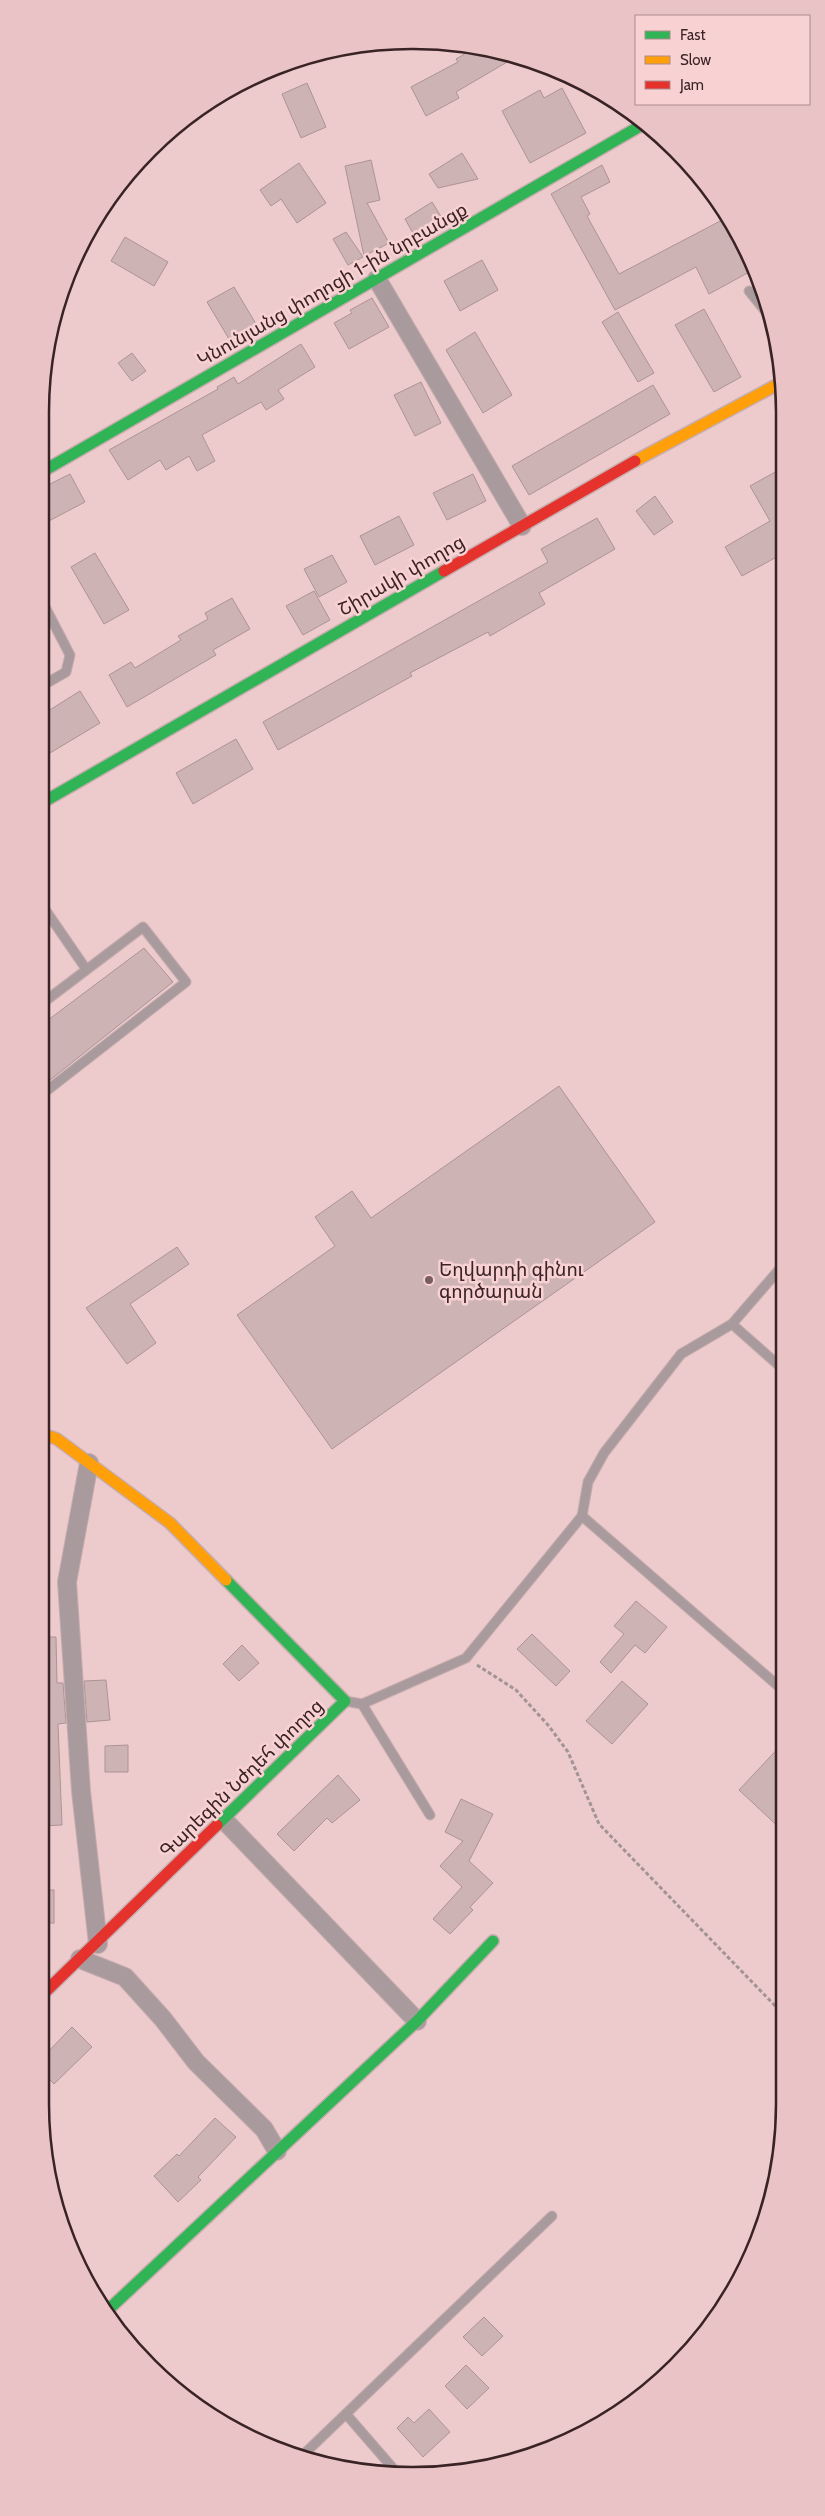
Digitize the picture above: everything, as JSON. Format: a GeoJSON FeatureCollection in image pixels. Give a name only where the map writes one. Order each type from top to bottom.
{"type":"FeatureCollection","features":[{"type":"Feature","properties":{"kind":"street","name":"Կնունյանց փողոցի 1-ին նրբանցք"},"geometry":{"type":"LineString","coordinates":[[49,468],[638,127]]}},
{"type":"Feature","properties":{"kind":"street"},"geometry":{"type":"LineString","coordinates":[[377,279],[522,526]]}},
{"type":"Feature","properties":{"kind":"street","name":"Շիրակի փողոց"},"geometry":{"type":"LineString","coordinates":[[49,799],[617,471],[775,386]]}},
{"type":"Feature","properties":{"kind":"street","name":"Գարեգին Նժդեհ փողոց"},"geometry":{"type":"LineString","coordinates":[[49,1436],[57,1439],[170,1523],[345,1701],[98,1944],[49,1989]]}},
{"type":"Feature","properties":{"kind":"street"},"geometry":{"type":"LineString","coordinates":[[89,1463],[67,1582],[81,1792],[98,1944]]}},
{"type":"Feature","properties":{"kind":"street"},"geometry":{"type":"LineString","coordinates":[[224,1820],[417,2020]]}},
{"type":"Feature","properties":{"kind":"street"},"geometry":{"type":"LineString","coordinates":[[111,2307],[417,2020],[492,1941]]}},
{"type":"Feature","properties":{"kind":"street"},"geometry":{"type":"LineString","coordinates":[[80,1960],[126,1977],[163,2019],[196,2062],[264,2129],[277,2151]]}},
{"type":"Feature","properties":{"kind":"lane"},"geometry":{"type":"LineString","coordinates":[[749,291],[760,304]]}},
{"type":"Feature","properties":{"kind":"lane"},"geometry":{"type":"LineString","coordinates":[[49,614],[70,655],[66,672],[49,682]]}},
{"type":"Feature","properties":{"kind":"lane"},"geometry":{"type":"LineString","coordinates":[[49,915],[86,969]]}},
{"type":"Feature","properties":{"kind":"lane"},"geometry":{"type":"LineString","coordinates":[[49,998],[143,927],[186,982],[49,1089]]}},
{"type":"Feature","properties":{"kind":"lane"},"geometry":{"type":"LineString","coordinates":[[345,1701],[362,1704],[466,1658],[582,1516],[588,1482],[604,1453],[681,1354],[732,1324],[776,1273]]}},
{"type":"Feature","properties":{"kind":"lane"},"geometry":{"type":"LineString","coordinates":[[732,1324],[776,1363]]}},
{"type":"Feature","properties":{"kind":"lane"},"geometry":{"type":"LineString","coordinates":[[582,1516],[776,1684]]}},
{"type":"Feature","properties":{"kind":"lane"},"geometry":{"type":"LineString","coordinates":[[362,1704],[430,1815]]}},
{"type":"Feature","properties":{"kind":"lane"},"geometry":{"type":"LineString","coordinates":[[307,2451],[552,2216]]}},
{"type":"Feature","properties":{"kind":"lane"},"geometry":{"type":"LineString","coordinates":[[346,2414],[391,2466]]}},
{"type":"Feature","properties":{"kind":"path"},"geometry":{"type":"LineString","coordinates":[[466,1658],[516,1690],[548,1725],[568,1752],[599,1824],[776,2007]]}},
{"type":"Feature","properties":{"kind":"building"},"geometry":{"type":"Polygon","coordinates":[[[466,53],[508,61],[456,92],[459,98],[426,116],[411,87],[458,62],[456,59],[466,53]]]}},
{"type":"Feature","properties":{"kind":"building"},"geometry":{"type":"Polygon","coordinates":[[[307,83],[326,127],[301,138],[282,94],[307,83]]]}},
{"type":"Feature","properties":{"kind":"building"},"geometry":{"type":"Polygon","coordinates":[[[562,88],[586,133],[530,163],[502,111],[540,90],[544,98],[562,88]]]}},
{"type":"Feature","properties":{"kind":"building"},"geometry":{"type":"Polygon","coordinates":[[[462,153],[478,179],[438,188],[429,174],[462,153]]]}},
{"type":"Feature","properties":{"kind":"building"},"geometry":{"type":"Polygon","coordinates":[[[371,160],[380,200],[367,203],[389,243],[364,256],[345,166],[371,160]]]}},
{"type":"Feature","properties":{"kind":"building"},"geometry":{"type":"Polygon","coordinates":[[[299,163],[326,203],[297,223],[281,199],[271,206],[260,190],[299,163]]]}},
{"type":"Feature","properties":{"kind":"building"},"geometry":{"type":"Polygon","coordinates":[[[602,165],[610,182],[581,197],[590,214],[587,216],[619,274],[721,220],[749,272],[709,294],[696,267],[615,310],[551,194],[602,165]]]}},
{"type":"Feature","properties":{"kind":"building"},"geometry":{"type":"Polygon","coordinates":[[[432,202],[442,218],[414,235],[405,219],[432,202]]]}},
{"type":"Feature","properties":{"kind":"building"},"geometry":{"type":"Polygon","coordinates":[[[346,232],[363,257],[348,265],[333,239],[346,232]]]}},
{"type":"Feature","properties":{"kind":"building"},"geometry":{"type":"Polygon","coordinates":[[[125,237],[168,262],[154,286],[111,261],[125,237]]]}},
{"type":"Feature","properties":{"kind":"building"},"geometry":{"type":"Polygon","coordinates":[[[482,260],[498,290],[460,311],[444,281],[482,260]]]}},
{"type":"Feature","properties":{"kind":"building"},"geometry":{"type":"Polygon","coordinates":[[[234,287],[256,324],[229,339],[207,302],[234,287]]]}},
{"type":"Feature","properties":{"kind":"building"},"geometry":{"type":"Polygon","coordinates":[[[372,298],[389,327],[349,349],[334,323],[352,313],[350,310],[372,298]]]}},
{"type":"Feature","properties":{"kind":"building"},"geometry":{"type":"Polygon","coordinates":[[[704,309],[741,377],[714,392],[675,325],[704,309]]]}},
{"type":"Feature","properties":{"kind":"building"},"geometry":{"type":"Polygon","coordinates":[[[618,312],[654,373],[638,382],[602,322],[618,312]]]}},
{"type":"Feature","properties":{"kind":"building"},"geometry":{"type":"Polygon","coordinates":[[[475,332],[512,395],[483,413],[446,350],[475,332]]]}},
{"type":"Feature","properties":{"kind":"building"},"geometry":{"type":"Polygon","coordinates":[[[301,344],[315,367],[278,390],[284,399],[266,410],[261,402],[202,435],[215,461],[197,471],[189,456],[166,470],[160,460],[128,480],[109,450],[218,389],[217,387],[234,377],[238,384],[301,344]]]}},
{"type":"Feature","properties":{"kind":"building"},"geometry":{"type":"Polygon","coordinates":[[[132,353],[146,371],[132,381],[118,363],[132,353]]]}},
{"type":"Feature","properties":{"kind":"building"},"geometry":{"type":"Polygon","coordinates":[[[421,382],[441,423],[415,436],[394,395],[421,382]]]}},
{"type":"Feature","properties":{"kind":"building"},"geometry":{"type":"Polygon","coordinates":[[[653,385],[670,414],[529,495],[512,466],[653,385]]]}},
{"type":"Feature","properties":{"kind":"building"},"geometry":{"type":"Polygon","coordinates":[[[776,472],[776,557],[742,576],[725,547],[770,521],[750,486],[776,472]]]}},
{"type":"Feature","properties":{"kind":"building"},"geometry":{"type":"Polygon","coordinates":[[[70,474],[85,502],[49,521],[49,484],[70,474]]]}},
{"type":"Feature","properties":{"kind":"building"},"geometry":{"type":"Polygon","coordinates":[[[473,474],[486,501],[447,520],[433,493],[473,474]]]}},
{"type":"Feature","properties":{"kind":"building"},"geometry":{"type":"Polygon","coordinates":[[[655,496],[673,522],[654,535],[636,511],[655,496]]]}},
{"type":"Feature","properties":{"kind":"building"},"geometry":{"type":"Polygon","coordinates":[[[399,516],[414,545],[375,565],[360,536],[399,516]]]}},
{"type":"Feature","properties":{"kind":"building"},"geometry":{"type":"Polygon","coordinates":[[[597,518],[615,549],[539,593],[545,604],[490,636],[488,632],[410,673],[412,676],[278,750],[263,722],[548,562],[541,549],[597,518]]]}},
{"type":"Feature","properties":{"kind":"building"},"geometry":{"type":"Polygon","coordinates":[[[95,553],[129,610],[104,624],[71,567],[95,553]]]}},
{"type":"Feature","properties":{"kind":"building"},"geometry":{"type":"Polygon","coordinates":[[[332,555],[347,582],[319,597],[304,569],[332,555]]]}},
{"type":"Feature","properties":{"kind":"building"},"geometry":{"type":"Polygon","coordinates":[[[314,591],[330,620],[303,635],[286,606],[314,591]]]}},
{"type":"Feature","properties":{"kind":"building"},"geometry":{"type":"Polygon","coordinates":[[[232,598],[250,629],[213,650],[216,655],[127,707],[109,675],[131,662],[135,668],[181,640],[178,636],[208,619],[205,613],[232,598]]]}},
{"type":"Feature","properties":{"kind":"building"},"geometry":{"type":"Polygon","coordinates":[[[80,691],[100,723],[49,754],[49,710],[80,691]]]}},
{"type":"Feature","properties":{"kind":"building"},"geometry":{"type":"Polygon","coordinates":[[[236,739],[253,769],[193,804],[176,773],[236,739]]]}},
{"type":"Feature","properties":{"kind":"building"},"geometry":{"type":"Polygon","coordinates":[[[144,948],[173,982],[49,1081],[49,1019],[144,948]]]}},
{"type":"Feature","properties":{"kind":"building","name":"Եղվարդի գինու գործարան"},"geometry":{"type":"Polygon","coordinates":[[[559,1086],[655,1222],[332,1449],[237,1315],[335,1246],[315,1217],[352,1191],[371,1218],[559,1086]]]}},
{"type":"Feature","properties":{"kind":"building"},"geometry":{"type":"Polygon","coordinates":[[[177,1247],[189,1264],[130,1304],[156,1343],[127,1364],[86,1308],[177,1247]]]}},
{"type":"Feature","properties":{"kind":"building"},"geometry":{"type":"Polygon","coordinates":[[[636,1601],[667,1627],[645,1653],[635,1645],[611,1673],[600,1662],[624,1634],[614,1626],[636,1601]]]}},
{"type":"Feature","properties":{"kind":"building"},"geometry":{"type":"Polygon","coordinates":[[[532,1634],[570,1671],[556,1686],[517,1649],[532,1634]]]}},
{"type":"Feature","properties":{"kind":"building"},"geometry":{"type":"Polygon","coordinates":[[[49,1637],[56,1637],[57,1683],[63,1683],[66,1723],[58,1724],[62,1825],[49,1826],[49,1637]]]}},
{"type":"Feature","properties":{"kind":"building"},"geometry":{"type":"Polygon","coordinates":[[[242,1645],[259,1663],[239,1681],[223,1664],[242,1645]]]}},
{"type":"Feature","properties":{"kind":"building"},"geometry":{"type":"Polygon","coordinates":[[[106,1680],[110,1720],[87,1722],[84,1681],[106,1680]]]}},
{"type":"Feature","properties":{"kind":"building"},"geometry":{"type":"Polygon","coordinates":[[[622,1681],[648,1704],[612,1744],[586,1721],[622,1681]]]}},
{"type":"Feature","properties":{"kind":"building"},"geometry":{"type":"Polygon","coordinates":[[[128,1745],[128,1772],[105,1772],[105,1746],[128,1745]]]}},
{"type":"Feature","properties":{"kind":"building"},"geometry":{"type":"Polygon","coordinates":[[[776,1751],[776,1825],[739,1790],[776,1751]]]}},
{"type":"Feature","properties":{"kind":"building"},"geometry":{"type":"Polygon","coordinates":[[[338,1775],[360,1800],[332,1823],[327,1818],[294,1851],[277,1834],[338,1775]]]}},
{"type":"Feature","properties":{"kind":"building"},"geometry":{"type":"Polygon","coordinates":[[[461,1799],[493,1814],[469,1861],[493,1883],[470,1907],[473,1910],[450,1934],[433,1919],[462,1887],[440,1866],[463,1841],[445,1832],[461,1799]]]}},
{"type":"Feature","properties":{"kind":"building"},"geometry":{"type":"Polygon","coordinates":[[[49,1890],[54,1890],[54,1923],[49,1923],[49,1890]]]}},
{"type":"Feature","properties":{"kind":"building"},"geometry":{"type":"Polygon","coordinates":[[[72,2027],[92,2047],[54,2084],[49,2079],[49,2051],[72,2027]]]}},
{"type":"Feature","properties":{"kind":"building"},"geometry":{"type":"Polygon","coordinates":[[[215,2118],[236,2137],[198,2177],[201,2180],[178,2202],[154,2176],[177,2154],[179,2156],[215,2118]]]}},
{"type":"Feature","properties":{"kind":"building"},"geometry":{"type":"Polygon","coordinates":[[[484,2317],[503,2336],[482,2356],[463,2337],[484,2317]]]}},
{"type":"Feature","properties":{"kind":"building"},"geometry":{"type":"Polygon","coordinates":[[[466,2365],[489,2388],[467,2409],[445,2386],[466,2365]]]}},
{"type":"Feature","properties":{"kind":"building"},"geometry":{"type":"Polygon","coordinates":[[[429,2409],[450,2432],[423,2457],[397,2428],[408,2417],[414,2423],[429,2409]]]}},
{"type":"Feature","properties":{"kind":"traffic: fast"},"geometry":{"type":"LineString","coordinates":[[49,468],[638,127]]}},
{"type":"Feature","properties":{"kind":"traffic: fast"},"geometry":{"type":"LineString","coordinates":[[49,799],[444,571]]}},
{"type":"Feature","properties":{"kind":"traffic: fast"},"geometry":{"type":"LineString","coordinates":[[217,1825],[345,1701],[226,1580]]}},
{"type":"Feature","properties":{"kind":"traffic: fast"},"geometry":{"type":"LineString","coordinates":[[111,2307],[417,2021],[493,1941]]}},
{"type":"Feature","properties":{"kind":"traffic: slow"},"geometry":{"type":"LineString","coordinates":[[635,461],[775,386]]}},
{"type":"Feature","properties":{"kind":"traffic: slow"},"geometry":{"type":"LineString","coordinates":[[49,1436],[57,1439],[170,1523],[226,1580]]}},
{"type":"Feature","properties":{"kind":"traffic: jam"},"geometry":{"type":"LineString","coordinates":[[444,571],[635,461]]}},
{"type":"Feature","properties":{"kind":"traffic: jam"},"geometry":{"type":"LineString","coordinates":[[49,1988],[217,1825]]}},
{"type":"Feature","properties":{"kind":"place","name":"Եղվարդի գինու գործարան"},"geometry":{"type":"Point","coordinates":[429,1280]}}]}
